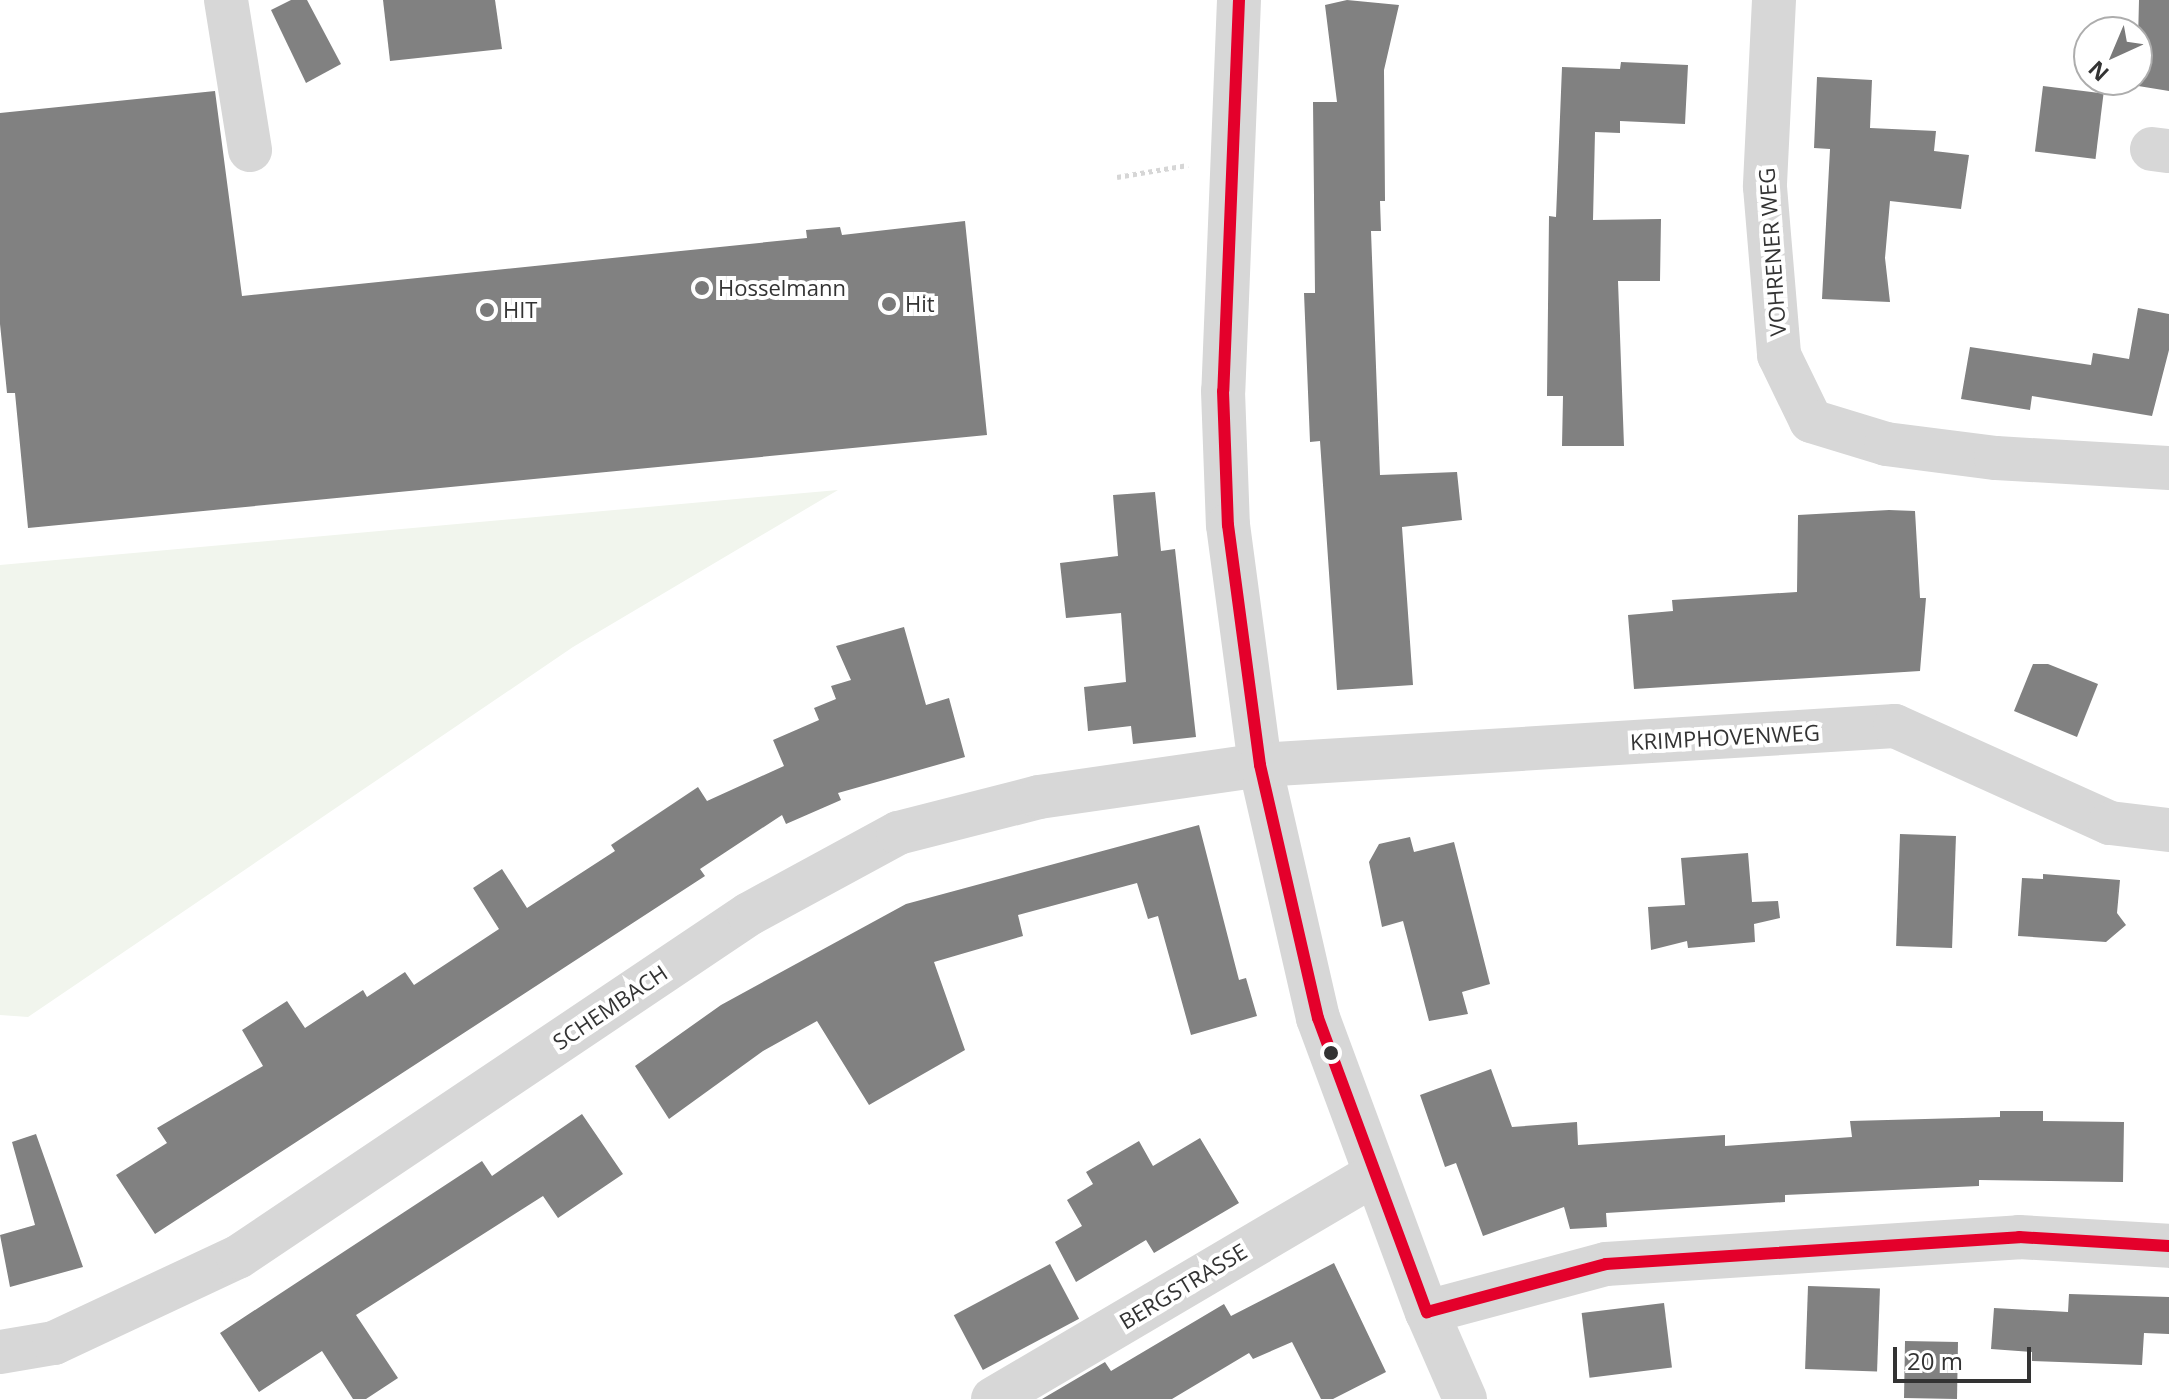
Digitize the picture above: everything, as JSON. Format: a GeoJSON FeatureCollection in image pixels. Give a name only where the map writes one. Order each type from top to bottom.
{"type":"FeatureCollection","features":[{"type":"Feature","properties":{"kind":"street"},"geometry":{"type":"LineString","coordinates":[[226,0],[250,150]]}},
{"type":"Feature","properties":{"kind":"street"},"geometry":{"type":"LineString","coordinates":[[1239,0],[1223,391],[1228,525],[1260,765],[1318,1018],[1374,1175],[1427,1312],[1465,1399]]}},
{"type":"Feature","properties":{"kind":"street","name":"VOHRENER WEG"},"geometry":{"type":"LineString","coordinates":[[1774,0],[1765,187],[1779,355],[1811,421],[1886,444],[1996,458],[2169,468]]}},
{"type":"Feature","properties":{"kind":"street","name":"KRIMPHOVENWEG"},"geometry":{"type":"LineString","coordinates":[[1260,765],[1895,726],[2110,823],[2169,830]]}},
{"type":"Feature","properties":{"kind":"street","name":"SCHEMBACH"},"geometry":{"type":"LineString","coordinates":[[0,1352],[54,1343],[238,1257],[749,914],[898,833],[1039,797],[1260,765]]}},
{"type":"Feature","properties":{"kind":"street","name":"BERGSTRASSE"},"geometry":{"type":"LineString","coordinates":[[993,1399],[1374,1175]]}},
{"type":"Feature","properties":{"kind":"street"},"geometry":{"type":"LineString","coordinates":[[1427,1312],[1606,1264],[2019,1237],[2169,1246]]}},
{"type":"Feature","properties":{"kind":"path"},"geometry":{"type":"LineString","coordinates":[[1117,177],[1233,157]]}},
{"type":"Feature","properties":{"kind":"shaded area"},"geometry":{"type":"Polygon","coordinates":[[[838,490],[573,647],[28,1017],[0,1015],[0,565],[838,490]]]}},
{"type":"Feature","properties":{"kind":"building"},"geometry":{"type":"Polygon","coordinates":[[[291,0],[307,0],[341,64],[306,83],[271,10],[291,0]]]}},
{"type":"Feature","properties":{"kind":"building"},"geometry":{"type":"Polygon","coordinates":[[[383,0],[495,0],[502,49],[390,61],[383,0]]]}},
{"type":"Feature","properties":{"kind":"building"},"geometry":{"type":"Polygon","coordinates":[[[1347,0],[1399,5],[1384,70],[1385,201],[1380,201],[1381,231],[1371,231],[1380,475],[1457,472],[1462,520],[1402,527],[1413,685],[1337,690],[1320,441],[1310,442],[1304,293],[1315,293],[1313,102],[1337,102],[1325,5],[1347,0]]]}},
{"type":"Feature","properties":{"kind":"building"},"geometry":{"type":"Polygon","coordinates":[[[2139,0],[2169,0],[2169,91],[2153,88],[2153,16],[2139,16],[2139,0]]]}},
{"type":"Feature","properties":{"kind":"building"},"geometry":{"type":"Polygon","coordinates":[[[1621,62],[1688,65],[1685,124],[1620,121],[1620,133],[1595,132],[1593,220],[1661,219],[1660,281],[1618,281],[1624,446],[1562,446],[1563,396],[1547,396],[1549,216],[1556,217],[1562,67],[1620,69],[1621,62]]]}},
{"type":"Feature","properties":{"kind":"building"},"geometry":{"type":"Polygon","coordinates":[[[1817,77],[1872,80],[1870,128],[1936,131],[1934,151],[1969,155],[1961,209],[1890,201],[1885,258],[1890,302],[1822,299],[1830,149],[1814,148],[1817,77]]]}},
{"type":"Feature","properties":{"kind":"building"},"geometry":{"type":"Polygon","coordinates":[[[2043,86],[2073,90],[2073,96],[2103,96],[2096,159],[2035,152],[2043,86]]]}},
{"type":"Feature","properties":{"kind":"building","name":"HIT"},"geometry":{"type":"Polygon","coordinates":[[[215,91],[242,296],[807,238],[806,230],[840,227],[842,235],[965,221],[987,435],[28,528],[15,393],[7,393],[0,324],[0,113],[215,91]]]}},
{"type":"Feature","properties":{"kind":"building"},"geometry":{"type":"Polygon","coordinates":[[[2138,308],[2169,314],[2169,350],[2152,416],[2032,396],[2030,410],[1961,399],[1970,347],[2091,365],[2093,353],[2129,359],[2138,308]]]}},
{"type":"Feature","properties":{"kind":"building"},"geometry":{"type":"Polygon","coordinates":[[[1155,492],[1161,551],[1175,549],[1196,737],[1133,744],[1131,726],[1088,731],[1084,687],[1126,682],[1121,613],[1066,618],[1060,563],[1118,556],[1113,495],[1155,492]]]}},
{"type":"Feature","properties":{"kind":"building"},"geometry":{"type":"Polygon","coordinates":[[[1915,511],[1920,598],[1926,598],[1920,671],[1634,689],[1628,615],[1673,611],[1672,600],[1797,592],[1798,515],[1915,511]]]}},
{"type":"Feature","properties":{"kind":"building"},"geometry":{"type":"Polygon","coordinates":[[[904,627],[926,705],[949,698],[965,757],[838,793],[841,800],[786,824],[782,815],[700,869],[705,876],[155,1234],[116,1175],[167,1143],[157,1128],[263,1066],[242,1030],[287,1001],[305,1028],[363,990],[367,997],[405,972],[414,985],[499,929],[473,888],[502,869],[527,908],[615,851],[611,845],[698,787],[707,801],[784,766],[773,740],[819,720],[814,708],[836,699],[831,686],[851,680],[836,646],[904,627]]]}},
{"type":"Feature","properties":{"kind":"building"},"geometry":{"type":"Polygon","coordinates":[[[2033,664],[2048,664],[2098,684],[2077,737],[2014,711],[2033,664]]]}},
{"type":"Feature","properties":{"kind":"building"},"geometry":{"type":"Polygon","coordinates":[[[1199,825],[1239,980],[1246,978],[1257,1016],[1191,1035],[1158,916],[1148,919],[1137,883],[1018,915],[1023,936],[934,962],[965,1050],[869,1105],[817,1021],[763,1051],[669,1119],[635,1066],[721,1005],[906,904],[1199,825]]]}},
{"type":"Feature","properties":{"kind":"building"},"geometry":{"type":"Polygon","coordinates":[[[1900,834],[1956,836],[1952,948],[1896,946],[1900,834]]]}},
{"type":"Feature","properties":{"kind":"building"},"geometry":{"type":"Polygon","coordinates":[[[1410,837],[1414,852],[1454,842],[1490,984],[1462,992],[1468,1014],[1429,1021],[1403,921],[1382,927],[1369,862],[1379,844],[1410,837]]]}},
{"type":"Feature","properties":{"kind":"building"},"geometry":{"type":"Polygon","coordinates":[[[1748,853],[1752,902],[1778,901],[1780,918],[1754,924],[1755,942],[1688,948],[1687,941],[1651,950],[1648,907],[1685,905],[1681,858],[1748,853]]]}},
{"type":"Feature","properties":{"kind":"building"},"geometry":{"type":"Polygon","coordinates":[[[2043,874],[2120,880],[2117,913],[2126,925],[2106,942],[2018,936],[2022,878],[2043,879],[2043,874]]]}},
{"type":"Feature","properties":{"kind":"building"},"geometry":{"type":"Polygon","coordinates":[[[1491,1069],[1512,1127],[1577,1122],[1578,1145],[1725,1135],[1725,1146],[1852,1137],[1850,1121],[2000,1117],[2000,1111],[2043,1111],[2043,1121],[2124,1122],[2123,1182],[1979,1180],[1979,1186],[1785,1195],[1785,1202],[1606,1213],[1607,1227],[1570,1229],[1564,1207],[1483,1236],[1456,1163],[1445,1167],[1420,1095],[1491,1069]]]}},
{"type":"Feature","properties":{"kind":"building"},"geometry":{"type":"Polygon","coordinates":[[[582,1114],[623,1174],[558,1218],[543,1196],[356,1315],[398,1378],[366,1399],[353,1399],[322,1351],[259,1392],[220,1333],[482,1161],[492,1176],[582,1114]]]}},
{"type":"Feature","properties":{"kind":"building"},"geometry":{"type":"Polygon","coordinates":[[[36,1134],[83,1267],[10,1287],[0,1235],[35,1225],[12,1142],[36,1134]]]}},
{"type":"Feature","properties":{"kind":"building"},"geometry":{"type":"Polygon","coordinates":[[[1200,1138],[1239,1203],[1154,1253],[1146,1240],[1076,1282],[1055,1242],[1082,1226],[1067,1200],[1093,1184],[1086,1172],[1139,1141],[1153,1166],[1200,1138]]]}},
{"type":"Feature","properties":{"kind":"building"},"geometry":{"type":"Polygon","coordinates":[[[1334,1263],[1386,1372],[1333,1399],[1321,1399],[1292,1342],[1253,1359],[1249,1353],[1172,1399],[1042,1399],[1105,1362],[1111,1371],[1224,1304],[1231,1316],[1334,1263]]]}},
{"type":"Feature","properties":{"kind":"building"},"geometry":{"type":"Polygon","coordinates":[[[1050,1264],[1079,1319],[983,1370],[954,1315],[1050,1264]]]}},
{"type":"Feature","properties":{"kind":"building"},"geometry":{"type":"Polygon","coordinates":[[[1808,1286],[1880,1289],[1877,1371],[1805,1369],[1808,1286]]]}},
{"type":"Feature","properties":{"kind":"building"},"geometry":{"type":"Polygon","coordinates":[[[2069,1294],[2169,1297],[2169,1334],[2144,1333],[2142,1365],[2032,1361],[2032,1352],[1991,1349],[1994,1308],[2068,1312],[2069,1294]]]}},
{"type":"Feature","properties":{"kind":"building"},"geometry":{"type":"Polygon","coordinates":[[[1664,1303],[1672,1368],[1590,1378],[1582,1313],[1664,1303]]]}},
{"type":"Feature","properties":{"kind":"building"},"geometry":{"type":"Polygon","coordinates":[[[1905,1341],[1958,1342],[1957,1399],[1904,1398],[1905,1341]]]}},
{"type":"Feature","properties":{"kind":"transit line"},"geometry":{"type":"LineString","coordinates":[[1239,0],[1223,391],[1228,525],[1260,765],[1318,1018],[1427,1312],[1606,1264],[2019,1237],[2169,1246]]}},
{"type":"Feature","properties":{"kind":"place","name":"Hosselmann"},"geometry":{"type":"Point","coordinates":[702,288]}},
{"type":"Feature","properties":{"kind":"place","name":"Hit"},"geometry":{"type":"Point","coordinates":[889,304]}},
{"type":"Feature","properties":{"kind":"place","name":"HIT"},"geometry":{"type":"Point","coordinates":[487,310]}}]}
